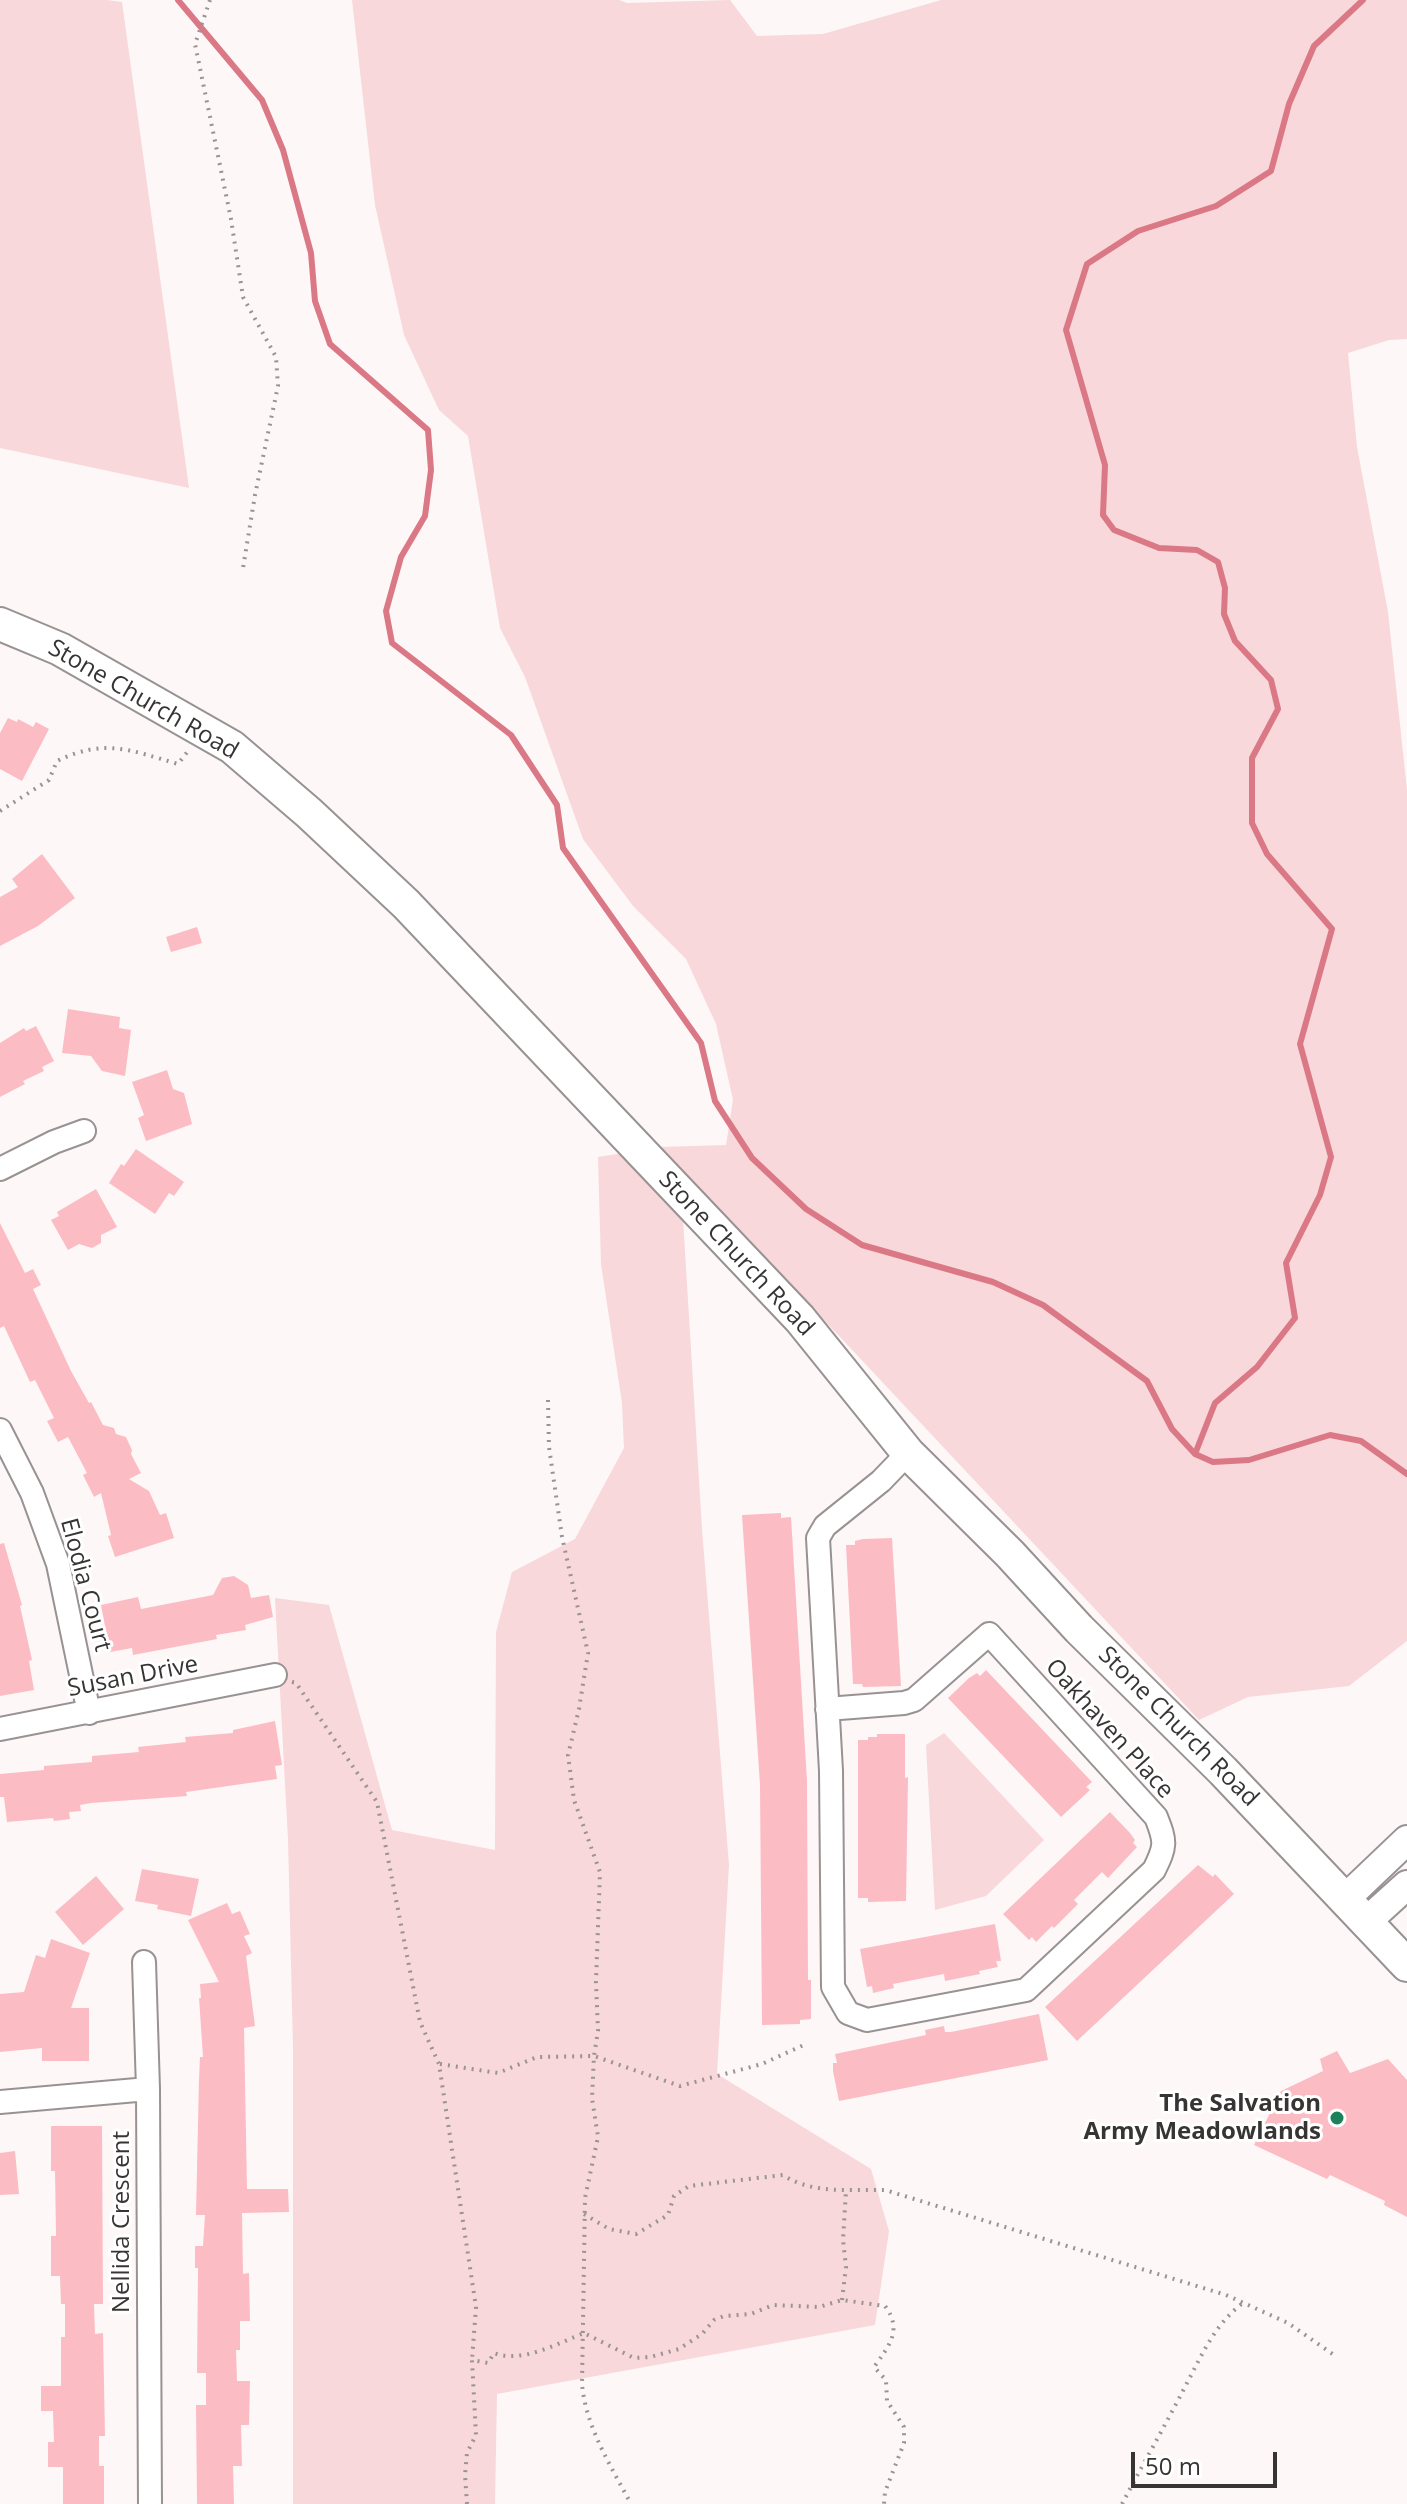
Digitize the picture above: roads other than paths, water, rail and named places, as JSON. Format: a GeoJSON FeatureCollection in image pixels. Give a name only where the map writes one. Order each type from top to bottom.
{"type":"FeatureCollection","features":[{"type":"Feature","properties":{"kind":"main road","name":"Stone Church Road"},"geometry":{"type":"LineString","coordinates":[[0,624],[60,649],[232,747],[309,813],[406,904],[800,1319],[908,1453],[1223,1771],[1407,1965]]}},
{"type":"Feature","properties":{"kind":"street"},"geometry":{"type":"LineString","coordinates":[[0,1169],[84,1131]]}},
{"type":"Feature","properties":{"kind":"street","name":"Elodia Court"},"geometry":{"type":"LineString","coordinates":[[0,1430],[32,1493],[58,1564],[89,1713]]}},
{"type":"Feature","properties":{"kind":"street","name":"Oakhaven Place"},"geometry":{"type":"LineString","coordinates":[[827,1709],[914,1700],[989,1634],[1156,1817],[1164,1838],[1164,1851],[1154,1870],[1026,1990],[867,2020],[848,2013],[833,1987],[831,1771],[827,1709],[818,1538],[825,1526],[884,1478],[908,1453]]}},
{"type":"Feature","properties":{"kind":"street","name":"Susan Drive"},"geometry":{"type":"LineString","coordinates":[[0,1729],[275,1675]]}},
{"type":"Feature","properties":{"kind":"street"},"geometry":{"type":"LineString","coordinates":[[1356,1910],[1407,1840]]}},
{"type":"Feature","properties":{"kind":"street"},"geometry":{"type":"LineString","coordinates":[[1356,1910],[1407,1885]]}},
{"type":"Feature","properties":{"kind":"street","name":"Nellida Crescent"},"geometry":{"type":"LineString","coordinates":[[144,1962],[148,2089],[150,2504]]}},
{"type":"Feature","properties":{"kind":"street"},"geometry":{"type":"LineString","coordinates":[[0,2102],[148,2089]]}},
{"type":"Feature","properties":{"kind":"waterway"},"geometry":{"type":"LineString","coordinates":[[178,0],[262,100],[283,150],[311,253],[315,301],[330,344],[428,430],[431,470],[425,516],[401,557],[386,611],[392,643],[511,735],[557,805],[563,848],[701,1043],[715,1101],[752,1158],[806,1209],[862,1245],[993,1282],[1043,1305],[1147,1381],[1172,1429],[1195,1454],[1213,1462],[1249,1460],[1330,1435],[1361,1441],[1407,1474]]}},
{"type":"Feature","properties":{"kind":"waterway"},"geometry":{"type":"LineString","coordinates":[[1195,1454],[1215,1403],[1257,1367],[1295,1318],[1286,1263],[1320,1195],[1331,1157],[1300,1044],[1332,929],[1267,854],[1252,823],[1252,758],[1278,709],[1271,680],[1235,641],[1224,614],[1225,588],[1218,562],[1197,550],[1159,548],[1114,530],[1103,515],[1105,465],[1066,330],[1087,264],[1138,231],[1216,206],[1271,171],[1289,104],[1314,46],[1363,0]]}},
{"type":"Feature","properties":{"kind":"place","name":"The Salvation Army Meadowlands"},"geometry":{"type":"Point","coordinates":[1337,2118]}}]}
